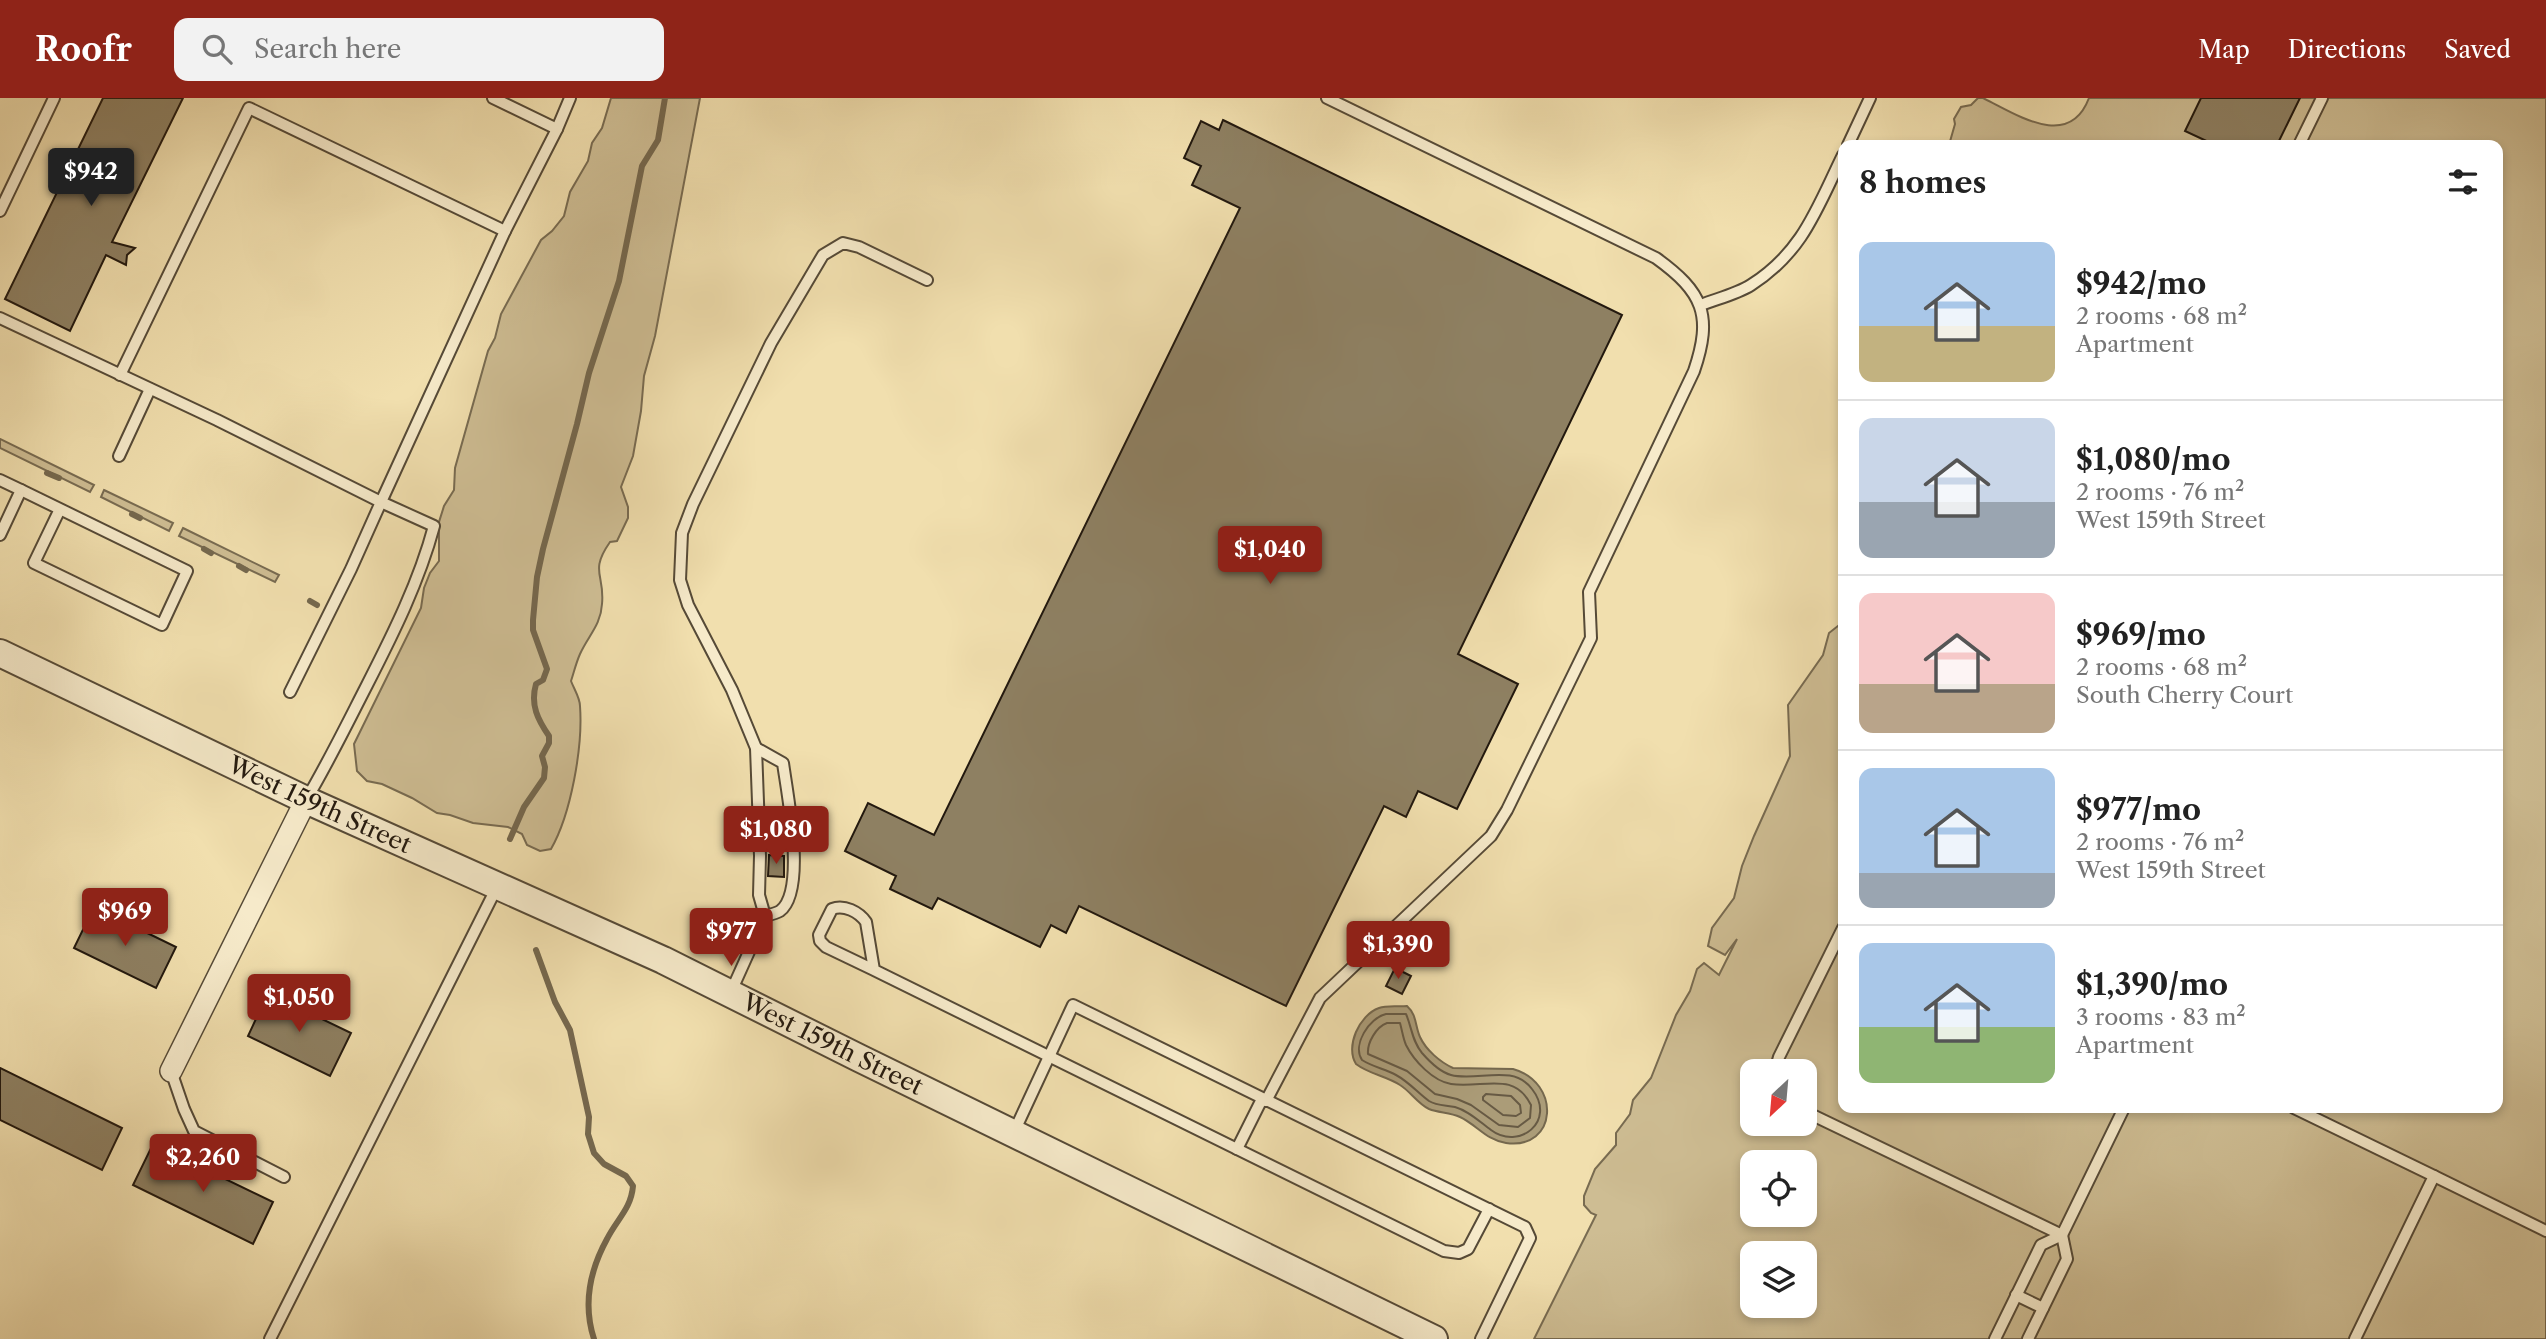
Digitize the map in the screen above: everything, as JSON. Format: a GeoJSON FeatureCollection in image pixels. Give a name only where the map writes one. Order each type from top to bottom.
{"type":"FeatureCollection","features":[{"type":"Feature","properties":{"kind":"street","name":"West 159th Street"},"geometry":{"type":"LineString","coordinates":[[0,653],[306,800],[663,960],[1434,1339]]}},
{"type":"Feature","properties":{"kind":"street"},"geometry":{"type":"LineString","coordinates":[[171,1071],[306,800]]}},
{"type":"Feature","properties":{"kind":"lane"},"geometry":{"type":"LineString","coordinates":[[0,211],[54,98]]}},
{"type":"Feature","properties":{"kind":"lane"},"geometry":{"type":"LineString","coordinates":[[493,98],[557,129]]}},
{"type":"Feature","properties":{"kind":"lane"},"geometry":{"type":"LineString","coordinates":[[290,692],[351,569],[505,231],[557,129],[569,98]]}},
{"type":"Feature","properties":{"kind":"lane"},"geometry":{"type":"LineString","coordinates":[[1237,1149],[1320,998],[1491,836],[1507,810],[1591,638],[1589,592],[1694,371],[1702,347],[1704,324],[1701,305],[1681,277],[1656,258],[1327,98]]}},
{"type":"Feature","properties":{"kind":"lane"},"geometry":{"type":"LineString","coordinates":[[1850,140],[1870,98]]}},
{"type":"Feature","properties":{"kind":"lane"},"geometry":{"type":"LineString","coordinates":[[2301,140],[2322,98]]}},
{"type":"Feature","properties":{"kind":"lane"},"geometry":{"type":"LineString","coordinates":[[120,375],[249,108],[505,231]]}},
{"type":"Feature","properties":{"kind":"lane"},"geometry":{"type":"LineString","coordinates":[[1701,305],[1749,286],[1788,255],[1806,232],[1838,165]]}},
{"type":"Feature","properties":{"kind":"lane"},"geometry":{"type":"LineString","coordinates":[[730,994],[765,916],[759,895],[761,856],[756,748],[732,690],[688,605],[680,580],[682,533],[693,504],[771,343],[823,255],[843,243],[859,247],[927,280]]}},
{"type":"Feature","properties":{"kind":"lane"},"geometry":{"type":"LineString","coordinates":[[0,318],[434,526],[426,554],[394,632],[306,800]]}},
{"type":"Feature","properties":{"kind":"lane"},"geometry":{"type":"LineString","coordinates":[[119,456],[150,389]]}},
{"type":"Feature","properties":{"kind":"lane"},"geometry":{"type":"LineString","coordinates":[[0,480],[21,490],[60,509],[187,571],[162,625],[34,563],[60,509]]}},
{"type":"Feature","properties":{"kind":"lane"},"geometry":{"type":"LineString","coordinates":[[0,535],[21,490]]}},
{"type":"Feature","properties":{"kind":"lane"},"geometry":{"type":"LineString","coordinates":[[756,748],[783,763],[795,857],[790,898],[780,911],[765,916]]}},
{"type":"Feature","properties":{"kind":"lane"},"geometry":{"type":"LineString","coordinates":[[270,1339],[498,884]]}},
{"type":"Feature","properties":{"kind":"lane"},"geometry":{"type":"LineString","coordinates":[[874,971],[866,922],[862,916],[844,907],[832,909],[819,935],[820,942],[826,947],[874,971],[1444,1251],[1459,1253],[1468,1249],[1489,1209]]}},
{"type":"Feature","properties":{"kind":"lane"},"geometry":{"type":"LineString","coordinates":[[1779,1059],[1838,938]]}},
{"type":"Feature","properties":{"kind":"lane"},"geometry":{"type":"LineString","coordinates":[[1013,1133],[1073,1005],[1525,1227],[1530,1238],[1481,1339]]}},
{"type":"Feature","properties":{"kind":"lane"},"geometry":{"type":"LineString","coordinates":[[171,1071],[194,1131],[284,1177]]}},
{"type":"Feature","properties":{"kind":"lane"},"geometry":{"type":"LineString","coordinates":[[2028,1339],[2067,1259],[2062,1235],[2122,1113]]}},
{"type":"Feature","properties":{"kind":"lane"},"geometry":{"type":"LineString","coordinates":[[2304,1113],[2546,1231]]}},
{"type":"Feature","properties":{"kind":"lane"},"geometry":{"type":"LineString","coordinates":[[1817,1117],[2062,1235]]}},
{"type":"Feature","properties":{"kind":"lane"},"geometry":{"type":"LineString","coordinates":[[2356,1339],[2434,1176]]}},
{"type":"Feature","properties":{"kind":"lane"},"geometry":{"type":"LineString","coordinates":[[1994,1339],[2041,1245],[2062,1235]]}},
{"type":"Feature","properties":{"kind":"lane"},"geometry":{"type":"LineString","coordinates":[[2016,1295],[2043,1308]]}},
{"type":"Feature","properties":{"kind":"shaded area"},"geometry":{"type":"Polygon","coordinates":[[[611,98],[700,98],[655,336],[644,376],[633,456],[621,487],[628,507],[628,518],[617,541],[610,542],[600,560],[601,611],[597,624],[580,654],[571,681],[580,706],[580,741],[570,799],[551,849],[540,851],[527,845],[522,834],[508,827],[473,823],[437,813],[382,784],[367,781],[357,771],[354,744],[421,608],[424,588],[439,561],[439,522],[444,506],[454,490],[455,468],[501,314],[541,240],[564,216],[570,192],[588,161],[592,143],[602,128],[611,98]]]}},
{"type":"Feature","properties":{"kind":"shaded area"},"geometry":{"type":"Polygon","coordinates":[[[1978,98],[2026,119],[2055,126],[2069,123],[2080,114],[2089,98],[2546,98],[2546,1339],[1534,1339],[1596,1215],[1584,1205],[1584,1196],[1595,1169],[1616,1145],[1616,1133],[1630,1114],[1633,1100],[1651,1078],[1676,1015],[1690,991],[1697,969],[1704,963],[1719,975],[1737,939],[1725,955],[1708,946],[1712,928],[1734,898],[1742,866],[1790,756],[1788,705],[1823,655],[1829,633],[1838,626],[1838,1113],[2503,1113],[2503,140],[1950,140],[1954,119],[1961,107],[1971,105],[1978,98]]]}},
{"type":"Feature","properties":{"kind":"shaded area"},"geometry":{"type":"Polygon","coordinates":[[[0,439],[94,485],[90,492],[0,448],[0,439]]]}},
{"type":"Feature","properties":{"kind":"shaded area"},"geometry":{"type":"Polygon","coordinates":[[[104,490],[173,523],[169,531],[101,497],[104,490]]]}},
{"type":"Feature","properties":{"kind":"shaded area"},"geometry":{"type":"Polygon","coordinates":[[[183,528],[279,575],[275,582],[179,536],[183,528]]]}},
{"type":"Feature","properties":{"kind":"water"},"geometry":{"type":"Polygon","coordinates":[[[1407,1006],[1423,1042],[1434,1055],[1453,1068],[1513,1069],[1529,1076],[1546,1100],[1544,1126],[1536,1136],[1523,1142],[1499,1141],[1460,1117],[1429,1109],[1400,1085],[1356,1064],[1353,1041],[1365,1017],[1382,1007],[1407,1006]]]}},
{"type":"Feature","properties":{"kind":"building"},"geometry":{"type":"Polygon","coordinates":[[[103,98],[183,98],[112,242],[135,248],[127,255],[126,265],[106,255],[70,331],[5,299],[103,98]]]}},
{"type":"Feature","properties":{"kind":"building"},"geometry":{"type":"Polygon","coordinates":[[[2201,98],[2300,98],[2279,140],[2204,140],[2185,131],[2201,98]]]}},
{"type":"Feature","properties":{"kind":"building"},"geometry":{"type":"Polygon","coordinates":[[[1223,120],[1622,315],[1458,654],[1518,684],[1457,809],[1418,791],[1406,817],[1384,806],[1286,1006],[1079,906],[1066,933],[1051,925],[1040,947],[938,898],[932,909],[890,889],[896,876],[845,851],[868,803],[934,835],[1240,208],[1192,185],[1201,166],[1184,158],[1201,121],[1219,130],[1223,120]]]}},
{"type":"Feature","properties":{"kind":"building"},"geometry":{"type":"Polygon","coordinates":[[[769,855],[784,856],[784,877],[768,876],[769,855]]]}},
{"type":"Feature","properties":{"kind":"building"},"geometry":{"type":"Polygon","coordinates":[[[94,907],[176,947],[156,988],[74,948],[94,907]]]}},
{"type":"Feature","properties":{"kind":"building"},"geometry":{"type":"Polygon","coordinates":[[[1395,968],[1411,976],[1402,994],[1386,986],[1395,968]]]}},
{"type":"Feature","properties":{"kind":"building"},"geometry":{"type":"Polygon","coordinates":[[[268,993],[351,1033],[330,1076],[248,1036],[268,993]]]}},
{"type":"Feature","properties":{"kind":"building"},"geometry":{"type":"Polygon","coordinates":[[[0,1068],[122,1128],[102,1170],[0,1120],[0,1068]]]}},
{"type":"Feature","properties":{"kind":"building"},"geometry":{"type":"Polygon","coordinates":[[[153,1144],[273,1202],[253,1244],[133,1185],[153,1144]]]}},
{"type":"Feature","properties":{"kind":"waterway"},"geometry":{"type":"LineString","coordinates":[[510,839],[524,807],[544,778],[542,756],[549,743],[549,736],[538,718],[534,699],[536,684],[543,680],[547,669],[533,630],[537,577],[589,373],[619,281],[642,166],[658,140],[665,98]]}},
{"type":"Feature","properties":{"kind":"waterway"},"geometry":{"type":"LineString","coordinates":[[47,473],[59,478]]}},
{"type":"Feature","properties":{"kind":"waterway"},"geometry":{"type":"LineString","coordinates":[[132,514],[140,518]]}},
{"type":"Feature","properties":{"kind":"waterway"},"geometry":{"type":"LineString","coordinates":[[204,549],[211,553]]}},
{"type":"Feature","properties":{"kind":"waterway"},"geometry":{"type":"LineString","coordinates":[[239,566],[246,570]]}},
{"type":"Feature","properties":{"kind":"waterway"},"geometry":{"type":"LineString","coordinates":[[310,601],[317,605]]}},
{"type":"Feature","properties":{"kind":"waterway"},"geometry":{"type":"LineString","coordinates":[[536,950],[555,1002],[570,1030],[589,1117],[588,1134],[594,1153],[604,1164],[626,1176],[633,1186],[623,1214],[596,1263],[589,1301],[594,1339]]}}]}
